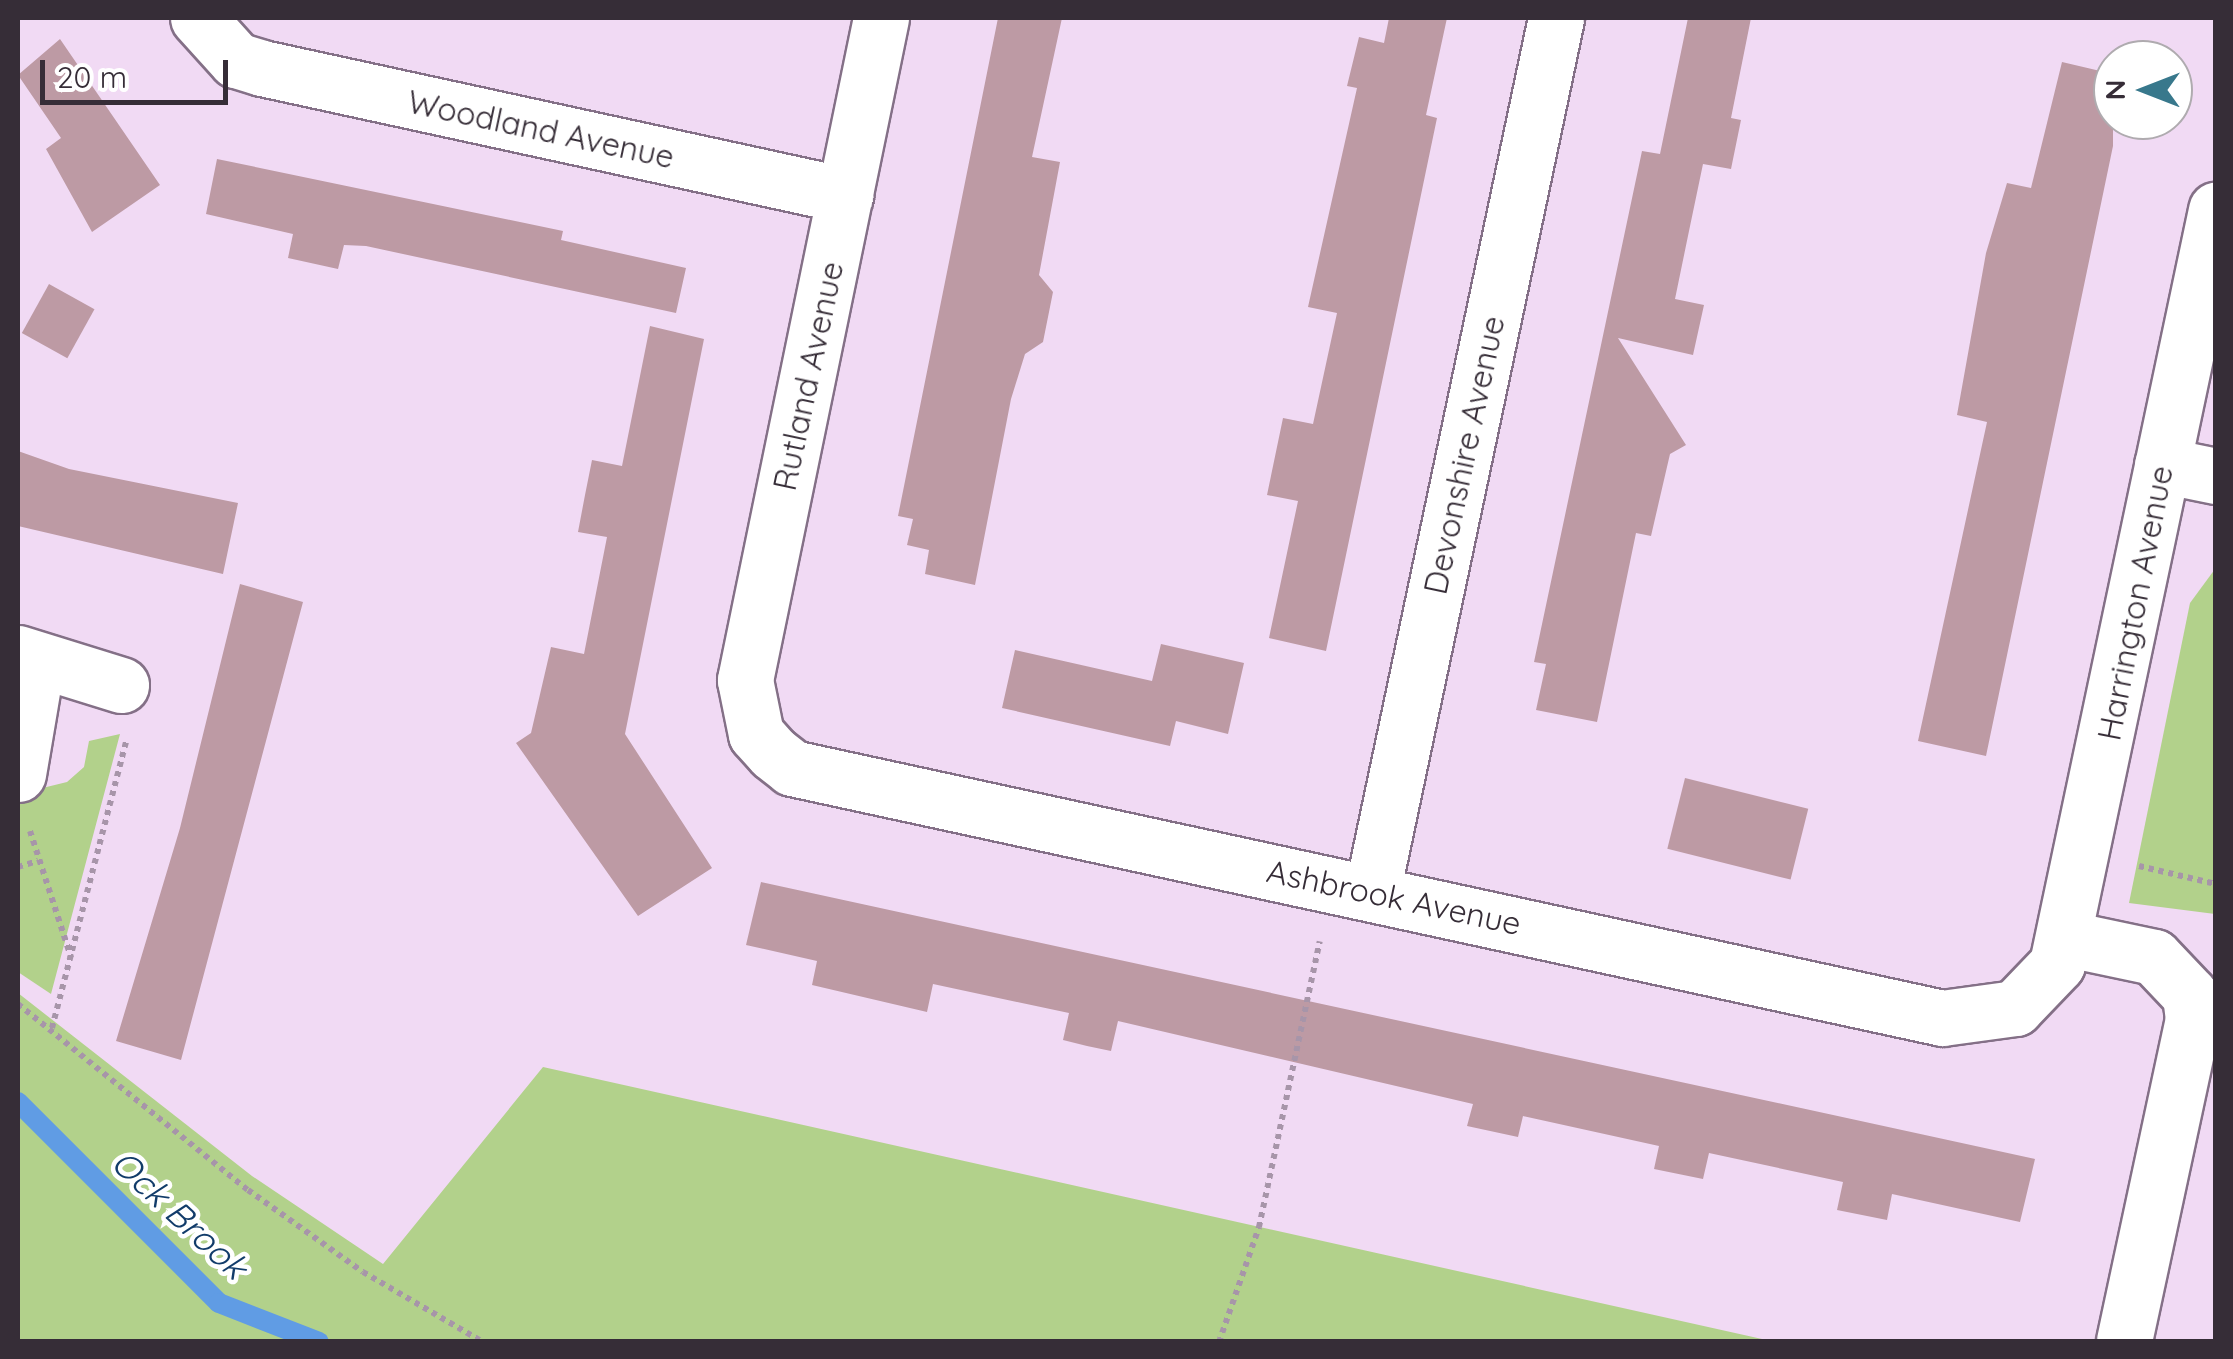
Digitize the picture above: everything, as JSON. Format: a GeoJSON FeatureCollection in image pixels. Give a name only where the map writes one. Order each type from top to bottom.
{"type":"FeatureCollection","features":[{"type":"Feature","properties":{"kind":"street","name":"Woodland Avenue"},"geometry":{"type":"LineString","coordinates":[[198,18],[236,60],[262,68],[845,195]]}},
{"type":"Feature","properties":{"kind":"street","name":"Rutland Avenue"},"geometry":{"type":"LineString","coordinates":[[756,734],[745,680],[882,18]]}},
{"type":"Feature","properties":{"kind":"street","name":"Devonshire Avenue"},"geometry":{"type":"LineString","coordinates":[[1352,888],[1556,18]]}},
{"type":"Feature","properties":{"kind":"street","name":"Harrington Avenue"},"geometry":{"type":"LineString","coordinates":[[2039,990],[2064,938],[2085,854],[2216,210]]}},
{"type":"Feature","properties":{"kind":"street"},"geometry":{"type":"LineString","coordinates":[[2162,464],[2216,476]]}},
{"type":"Feature","properties":{"kind":"street"},"geometry":{"type":"LineString","coordinates":[[23,798],[27,657],[121,685]]}},
{"type":"Feature","properties":{"kind":"street","name":"Ashbrook Avenue"},"geometry":{"type":"LineString","coordinates":[[756,734],[792,768],[1942,1018],[2015,1008],[2039,990]]}},
{"type":"Feature","properties":{"kind":"street"},"geometry":{"type":"LineString","coordinates":[[2064,938],[2154,958],[2190,995],[2193,1020],[2123,1341]]}},
{"type":"Feature","properties":{"kind":"path"},"geometry":{"type":"LineString","coordinates":[[23,798],[38,861],[72,958]]}},
{"type":"Feature","properties":{"kind":"path"},"geometry":{"type":"LineString","coordinates":[[52,1028],[110,801]]}},
{"type":"Feature","properties":{"kind":"path"},"geometry":{"type":"LineString","coordinates":[[2085,854],[2216,884]]}},
{"type":"Feature","properties":{"kind":"path"},"geometry":{"type":"LineString","coordinates":[[18,867],[38,861]]}},
{"type":"Feature","properties":{"kind":"path"},"geometry":{"type":"LineString","coordinates":[[1219,1342],[1259,1227],[1352,888]]}},
{"type":"Feature","properties":{"kind":"path"},"geometry":{"type":"LineString","coordinates":[[18,1004],[248,1190],[364,1272],[483,1342]]}},
{"type":"Feature","properties":{"kind":"green space"},"geometry":{"type":"Polygon","coordinates":[[[2215,569],[2215,914],[2129,903],[2190,603],[2215,569]]]}},
{"type":"Feature","properties":{"kind":"green space"},"geometry":{"type":"Polygon","coordinates":[[[120,734],[51,994],[18,972],[18,794],[67,782],[84,767],[89,741],[120,734]]]}},
{"type":"Feature","properties":{"kind":"green space"},"geometry":{"type":"Polygon","coordinates":[[[18,993],[252,1176],[383,1264],[543,1067],[1771,1341],[18,1341],[18,993]]]}},
{"type":"Feature","properties":{"kind":"building"},"geometry":{"type":"Polygon","coordinates":[[[998,18],[1062,18],[1032,157],[1060,162],[1039,275],[1053,292],[1043,342],[1025,354],[1011,399],[975,585],[925,574],[929,550],[907,545],[913,519],[898,516],[998,18]]]}},
{"type":"Feature","properties":{"kind":"building"},"geometry":{"type":"Polygon","coordinates":[[[1389,18],[1447,18],[1426,115],[1437,118],[1326,651],[1269,638],[1298,501],[1267,495],[1283,418],[1313,424],[1337,313],[1308,307],[1357,88],[1347,86],[1359,37],[1384,43],[1389,18]]]}},
{"type":"Feature","properties":{"kind":"building"},"geometry":{"type":"Polygon","coordinates":[[[1688,18],[1751,18],[1731,118],[1741,120],[1731,169],[1703,164],[1675,299],[1704,305],[1693,355],[1618,338],[1686,445],[1670,454],[1651,536],[1636,533],[1597,722],[1536,710],[1546,664],[1534,662],[1642,151],[1660,154],[1688,18]]]}},
{"type":"Feature","properties":{"kind":"building"},"geometry":{"type":"Polygon","coordinates":[[[60,39],[160,185],[92,232],[46,149],[61,138],[18,75],[60,39]]]}},
{"type":"Feature","properties":{"kind":"building"},"geometry":{"type":"Polygon","coordinates":[[[2062,62],[2093,69],[2093,140],[2113,140],[2113,146],[1986,756],[1918,741],[1987,422],[1957,415],[1986,253],[2007,183],[2031,188],[2062,62]]]}},
{"type":"Feature","properties":{"kind":"building"},"geometry":{"type":"Polygon","coordinates":[[[217,159],[563,231],[561,240],[686,268],[676,313],[366,246],[344,245],[338,269],[288,258],[293,234],[206,214],[217,159]]]}},
{"type":"Feature","properties":{"kind":"building"},"geometry":{"type":"Polygon","coordinates":[[[49,284],[94,309],[67,358],[22,333],[49,284]]]}},
{"type":"Feature","properties":{"kind":"building"},"geometry":{"type":"Polygon","coordinates":[[[650,326],[704,339],[625,734],[712,868],[638,916],[516,743],[531,733],[551,647],[584,654],[607,537],[578,532],[592,460],[622,466],[650,326]]]}},
{"type":"Feature","properties":{"kind":"building"},"geometry":{"type":"Polygon","coordinates":[[[18,451],[69,469],[238,503],[223,574],[18,526],[18,451]]]}},
{"type":"Feature","properties":{"kind":"building"},"geometry":{"type":"Polygon","coordinates":[[[240,584],[303,602],[181,1060],[116,1041],[180,828],[240,584]]]}},
{"type":"Feature","properties":{"kind":"building"},"geometry":{"type":"Polygon","coordinates":[[[1161,644],[1244,663],[1228,734],[1176,721],[1170,746],[1002,708],[1015,650],[1152,681],[1161,644]]]}},
{"type":"Feature","properties":{"kind":"building"},"geometry":{"type":"Polygon","coordinates":[[[1685,778],[1808,809],[1791,880],[1667,849],[1685,778]]]}},
{"type":"Feature","properties":{"kind":"building"},"geometry":{"type":"Polygon","coordinates":[[[761,882],[2035,1159],[2020,1222],[1892,1194],[1887,1220],[1837,1210],[1843,1182],[1709,1153],[1703,1179],[1654,1169],[1659,1146],[1523,1116],[1518,1137],[1467,1126],[1473,1104],[1118,1021],[1111,1051],[1087,1046],[1063,1040],[1069,1013],[933,984],[927,1012],[812,985],[817,961],[746,945],[761,882]]]}},
{"type":"Feature","properties":{"kind":"waterway","name":"Ock Brook"},"geometry":{"type":"LineString","coordinates":[[18,1102],[219,1303],[319,1342]]}}]}
